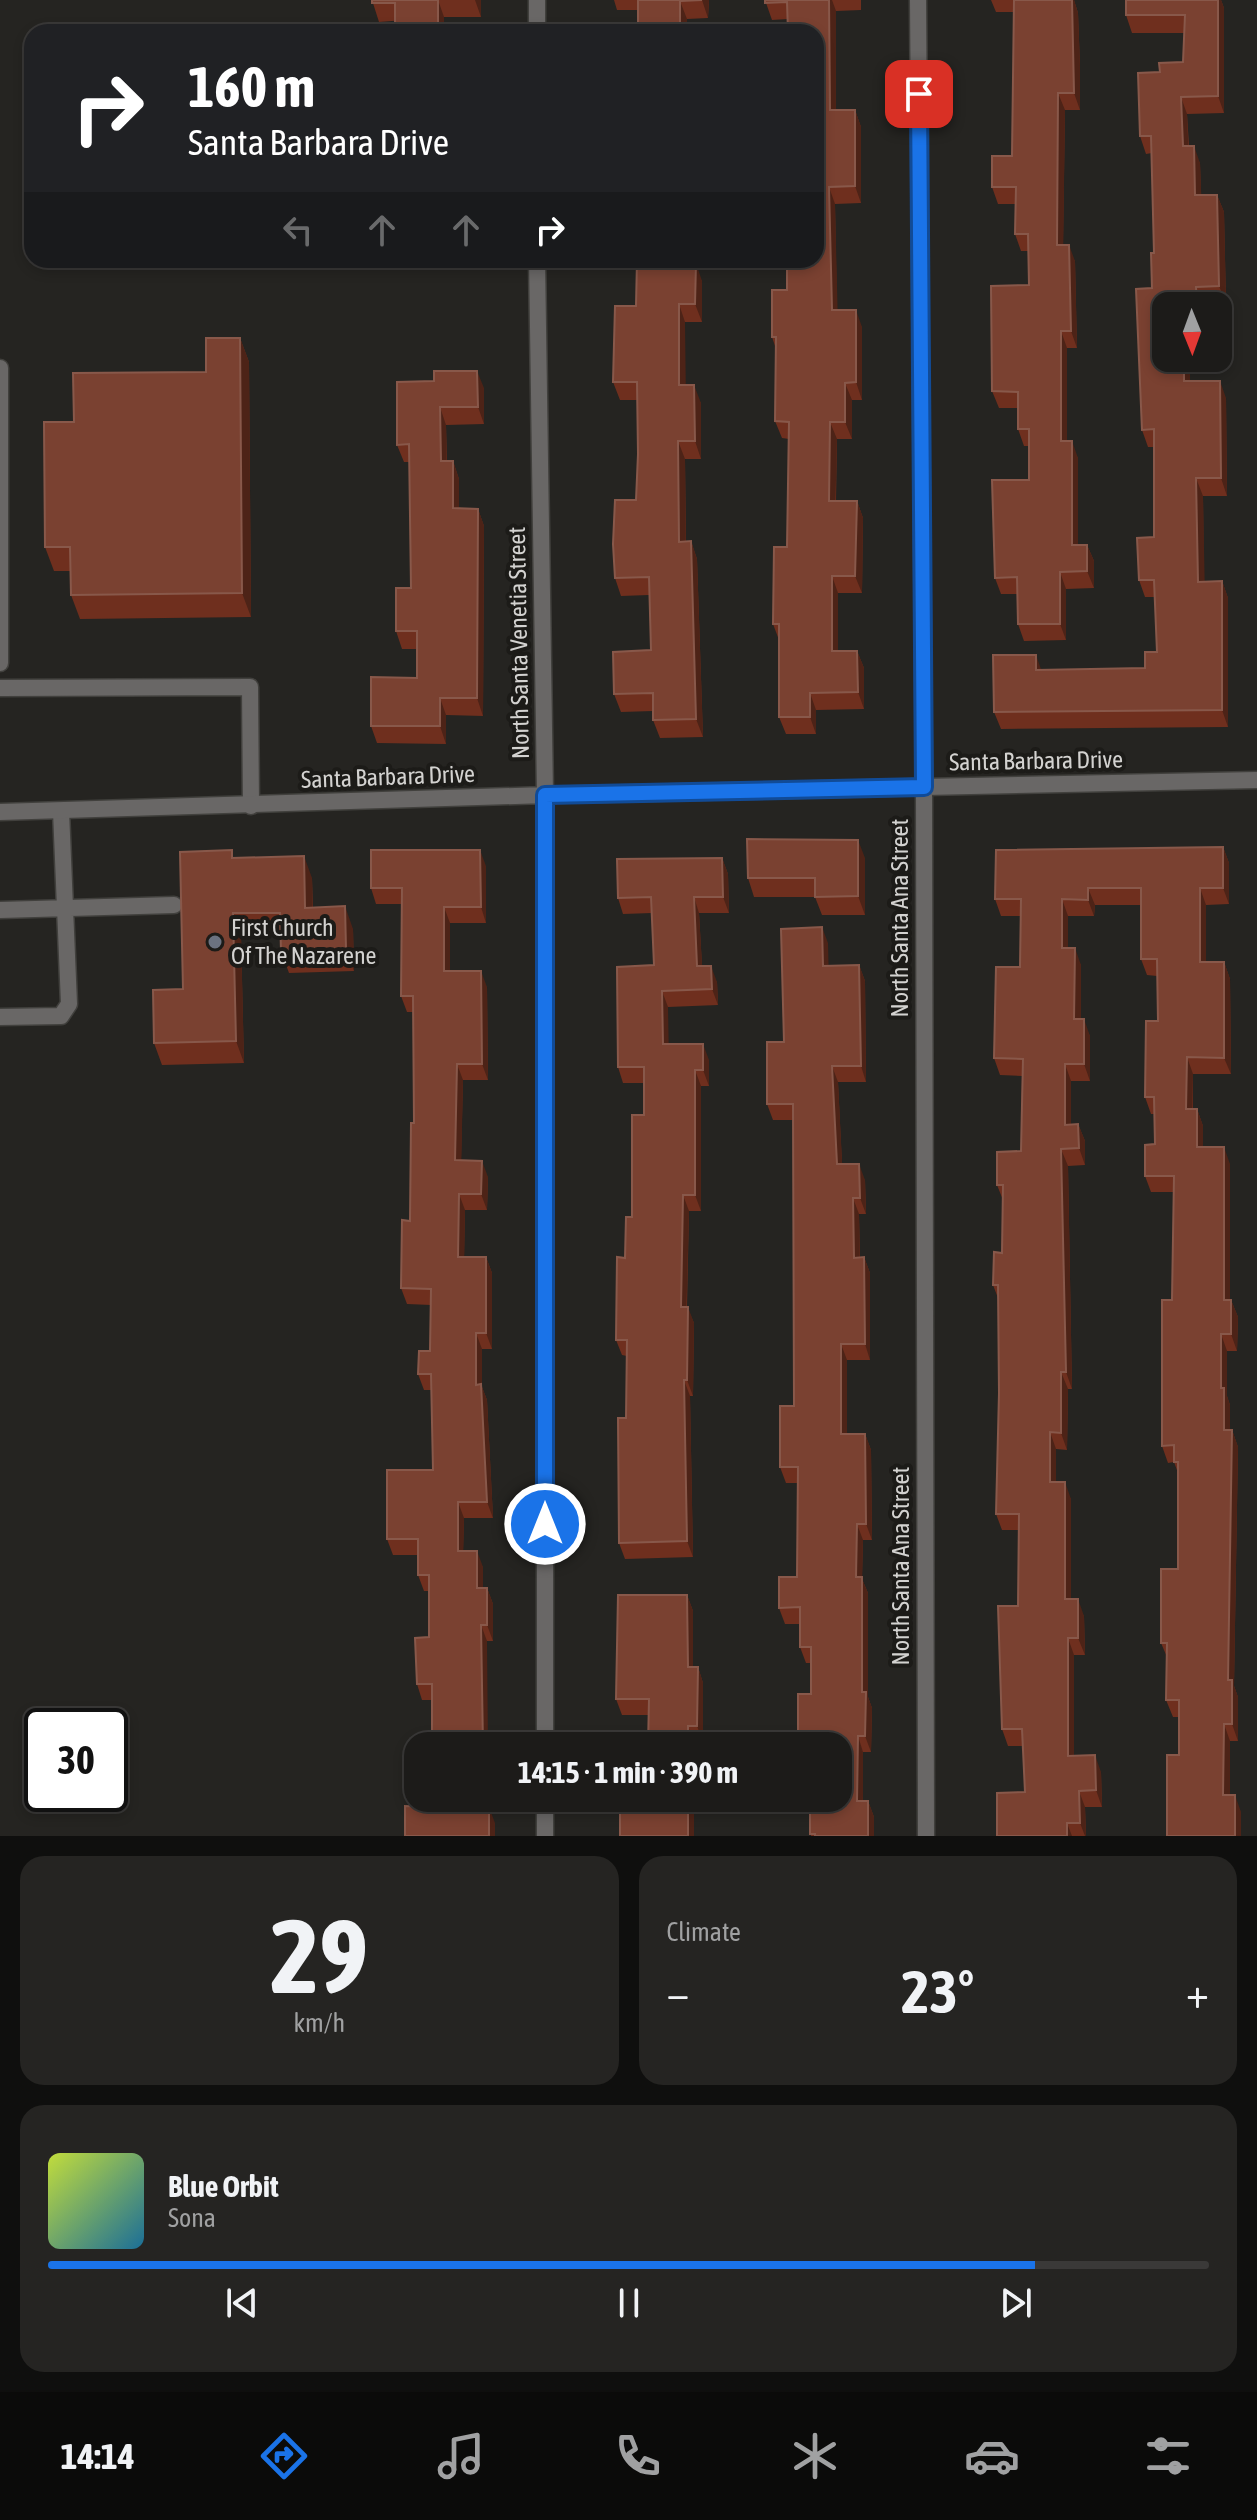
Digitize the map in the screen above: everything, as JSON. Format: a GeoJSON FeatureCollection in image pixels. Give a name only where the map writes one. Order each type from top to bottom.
{"type":"FeatureCollection","features":[{"type":"Feature","properties":{"kind":"street"},"geometry":{"type":"LineString","coordinates":[[537,0],[537,24]]}},
{"type":"Feature","properties":{"kind":"street","name":"North Santa Ana Street"},"geometry":{"type":"LineString","coordinates":[[918,0],[924,787],[926,1836]]}},
{"type":"Feature","properties":{"kind":"street","name":"North Santa Venetia Street"},"geometry":{"type":"LineString","coordinates":[[537,268],[545,795],[545,1732]]}},
{"type":"Feature","properties":{"kind":"street"},"geometry":{"type":"LineString","coordinates":[[0,368],[0,663]]}},
{"type":"Feature","properties":{"kind":"street"},"geometry":{"type":"LineString","coordinates":[[0,688],[250,687],[251,806]]}},
{"type":"Feature","properties":{"kind":"street","name":"Santa Barbara Drive"},"geometry":{"type":"LineString","coordinates":[[0,812],[545,795],[1257,780]]}},
{"type":"Feature","properties":{"kind":"street"},"geometry":{"type":"LineString","coordinates":[[0,1017],[61,1016],[69,1004],[61,811]]}},
{"type":"Feature","properties":{"kind":"street"},"geometry":{"type":"LineString","coordinates":[[0,910],[174,905]]}},
{"type":"Feature","properties":{"kind":"street"},"geometry":{"type":"LineString","coordinates":[[545,1812],[545,1836]]}},
{"type":"Feature","properties":{"kind":"building"},"geometry":{"type":"Polygon","coordinates":[[[372,0],[438,0],[438,24],[395,24],[395,3],[372,3],[372,0]]]}},
{"type":"Feature","properties":{"kind":"building"},"geometry":{"type":"Polygon","coordinates":[[[638,0],[702,0],[680,1],[680,24],[638,24],[638,0]]]}},
{"type":"Feature","properties":{"kind":"building"},"geometry":{"type":"Polygon","coordinates":[[[765,0],[829,0],[830,110],[855,110],[855,186],[829,187],[832,310],[856,310],[856,382],[845,383],[845,422],[830,422],[829,501],[857,501],[855,576],[832,576],[832,651],[857,651],[858,692],[810,693],[810,717],[779,717],[779,624],[773,624],[774,547],[787,547],[789,422],[775,421],[776,337],[772,337],[772,290],[787,290],[787,268],[824,268],[824,24],[788,24],[787,2],[765,3],[765,0]]]}},
{"type":"Feature","properties":{"kind":"building"},"geometry":{"type":"Polygon","coordinates":[[[1014,0],[1072,0],[1074,93],[1058,93],[1057,245],[1069,245],[1071,331],[1061,331],[1061,441],[1072,441],[1072,545],[1087,545],[1087,571],[1060,572],[1060,624],[1018,624],[1017,577],[995,578],[992,480],[1029,480],[1029,429],[1018,429],[1018,392],[992,391],[991,286],[1029,285],[1028,234],[1015,234],[1016,187],[992,187],[992,156],[1012,156],[1014,0]]]}},
{"type":"Feature","properties":{"kind":"building"},"geometry":{"type":"Polygon","coordinates":[[[1126,0],[1218,0],[1218,96],[1181,97],[1183,146],[1194,146],[1195,195],[1217,195],[1219,286],[1196,287],[1196,292],[1152,292],[1152,372],[1184,372],[1184,381],[1220,381],[1221,478],[1196,478],[1198,582],[1222,581],[1222,710],[994,712],[993,655],[1036,655],[1036,670],[1145,668],[1145,652],[1157,652],[1154,580],[1139,580],[1137,538],[1154,537],[1154,429],[1142,430],[1136,289],[1152,288],[1151,136],[1140,136],[1138,73],[1160,72],[1159,63],[1183,62],[1185,15],[1126,15],[1126,0]]]}},
{"type":"Feature","properties":{"kind":"building"},"geometry":{"type":"Polygon","coordinates":[[[637,268],[696,268],[695,304],[679,304],[679,385],[694,385],[695,441],[678,441],[679,542],[691,541],[696,719],[653,720],[653,693],[614,694],[613,652],[651,650],[649,577],[615,578],[613,544],[615,500],[636,500],[638,454],[637,382],[613,382],[615,306],[636,306],[637,268]]]}},
{"type":"Feature","properties":{"kind":"building"},"geometry":{"type":"Polygon","coordinates":[[[206,338],[240,338],[242,593],[71,595],[70,547],[45,547],[44,422],[74,422],[73,373],[206,372],[206,338]]]}},
{"type":"Feature","properties":{"kind":"building"},"geometry":{"type":"Polygon","coordinates":[[[434,371],[477,371],[478,407],[440,407],[441,461],[453,461],[453,508],[478,509],[477,698],[440,698],[440,726],[371,726],[371,677],[417,678],[417,631],[396,631],[396,588],[411,588],[409,444],[397,445],[397,382],[434,381],[434,371]]]}},
{"type":"Feature","properties":{"kind":"building"},"geometry":{"type":"Polygon","coordinates":[[[747,839],[858,840],[858,896],[815,897],[815,878],[748,878],[747,839]]]}},
{"type":"Feature","properties":{"kind":"building"},"geometry":{"type":"Polygon","coordinates":[[[1223,847],[1223,888],[1200,888],[1200,962],[1224,962],[1224,1058],[1187,1057],[1186,1109],[1197,1109],[1197,1147],[1224,1147],[1224,1300],[1231,1300],[1231,1334],[1221,1334],[1221,1388],[1224,1388],[1224,1430],[1232,1430],[1228,1680],[1232,1680],[1232,1724],[1224,1724],[1223,1795],[1235,1795],[1235,1836],[1167,1836],[1167,1755],[1179,1755],[1179,1700],[1166,1700],[1167,1643],[1161,1643],[1161,1569],[1178,1569],[1178,1462],[1174,1462],[1174,1445],[1162,1446],[1162,1300],[1172,1300],[1174,1176],[1145,1176],[1145,1145],[1155,1144],[1154,1097],[1145,1097],[1146,1021],[1158,1021],[1157,959],[1141,959],[1141,888],[1088,888],[1088,900],[1062,899],[1062,948],[1075,948],[1074,1019],[1084,1019],[1084,1064],[1065,1064],[1065,1125],[1078,1124],[1079,1148],[1061,1149],[1066,1372],[1061,1372],[1061,1433],[1050,1432],[1050,1482],[1065,1482],[1065,1599],[1078,1599],[1078,1638],[1068,1638],[1068,1756],[1095,1755],[1096,1790],[1079,1791],[1080,1823],[1067,1823],[1067,1836],[997,1836],[997,1793],[1025,1792],[1022,1729],[1002,1729],[998,1606],[1018,1606],[1019,1514],[996,1514],[998,1285],[993,1285],[994,1252],[1002,1253],[1003,1185],[997,1185],[997,1152],[1021,1151],[1023,1059],[994,1058],[996,967],[1020,967],[1021,899],[995,899],[996,850],[1223,847]]]}},
{"type":"Feature","properties":{"kind":"building"},"geometry":{"type":"Polygon","coordinates":[[[232,850],[232,858],[304,856],[305,908],[345,906],[346,949],[281,951],[280,913],[233,913],[236,1041],[154,1043],[153,990],[183,989],[180,852],[232,850]]]}},
{"type":"Feature","properties":{"kind":"building"},"geometry":{"type":"Polygon","coordinates":[[[371,850],[480,850],[481,907],[444,907],[444,971],[481,971],[482,1064],[457,1064],[455,1160],[482,1161],[481,1194],[459,1194],[458,1257],[486,1257],[486,1333],[476,1333],[476,1385],[481,1384],[487,1502],[458,1502],[458,1551],[477,1551],[477,1588],[487,1588],[487,1625],[481,1625],[483,1732],[432,1732],[432,1684],[417,1684],[415,1638],[429,1637],[429,1575],[418,1575],[418,1539],[387,1539],[387,1470],[433,1470],[431,1374],[418,1374],[419,1351],[430,1351],[431,1289],[401,1288],[402,1220],[410,1221],[411,1123],[414,1123],[413,996],[401,996],[402,888],[371,888],[371,850]]]}},
{"type":"Feature","properties":{"kind":"building"},"geometry":{"type":"Polygon","coordinates":[[[722,858],[723,897],[694,897],[697,966],[711,966],[712,989],[662,991],[663,1044],[703,1044],[703,1070],[695,1070],[695,1195],[683,1195],[681,1307],[688,1307],[687,1380],[684,1380],[687,1541],[619,1543],[618,1418],[626,1418],[627,1340],[616,1340],[617,1257],[625,1258],[626,1217],[632,1217],[632,1115],[644,1115],[644,1067],[618,1067],[617,967],[654,965],[651,897],[618,898],[617,859],[722,858]]]}},
{"type":"Feature","properties":{"kind":"building"},"geometry":{"type":"Polygon","coordinates":[[[822,927],[823,966],[859,965],[861,1066],[832,1066],[837,1164],[859,1164],[860,1198],[853,1198],[854,1258],[864,1257],[865,1344],[841,1344],[841,1434],[865,1434],[866,1524],[857,1524],[856,1577],[862,1577],[862,1692],[866,1692],[865,1736],[858,1736],[857,1801],[868,1801],[868,1836],[810,1834],[810,1812],[852,1812],[852,1732],[798,1732],[798,1694],[811,1694],[811,1647],[800,1647],[800,1607],[779,1608],[779,1577],[797,1577],[798,1467],[780,1467],[780,1406],[794,1406],[793,1104],[767,1104],[767,1042],[784,1042],[781,929],[822,927]]]}},
{"type":"Feature","properties":{"kind":"building"},"geometry":{"type":"Polygon","coordinates":[[[618,1595],[687,1595],[688,1667],[698,1667],[697,1726],[688,1726],[688,1732],[648,1732],[649,1699],[616,1699],[618,1595]]]}},
{"type":"Feature","properties":{"kind":"building"},"geometry":{"type":"Polygon","coordinates":[[[405,1812],[489,1812],[489,1836],[405,1836],[405,1812]]]}},
{"type":"Feature","properties":{"kind":"building"},"geometry":{"type":"Polygon","coordinates":[[[620,1812],[688,1812],[688,1836],[620,1836],[620,1812]]]}},
{"type":"Feature","properties":{"kind":"place","name":"First Church Of The Nazarene"},"geometry":{"type":"Point","coordinates":[215,942]}},
{"type":"Feature","properties":{"kind":"route"},"geometry":{"type":"LineString","coordinates":[[545,1524],[545,795],[924,787],[919,94]]}}]}
